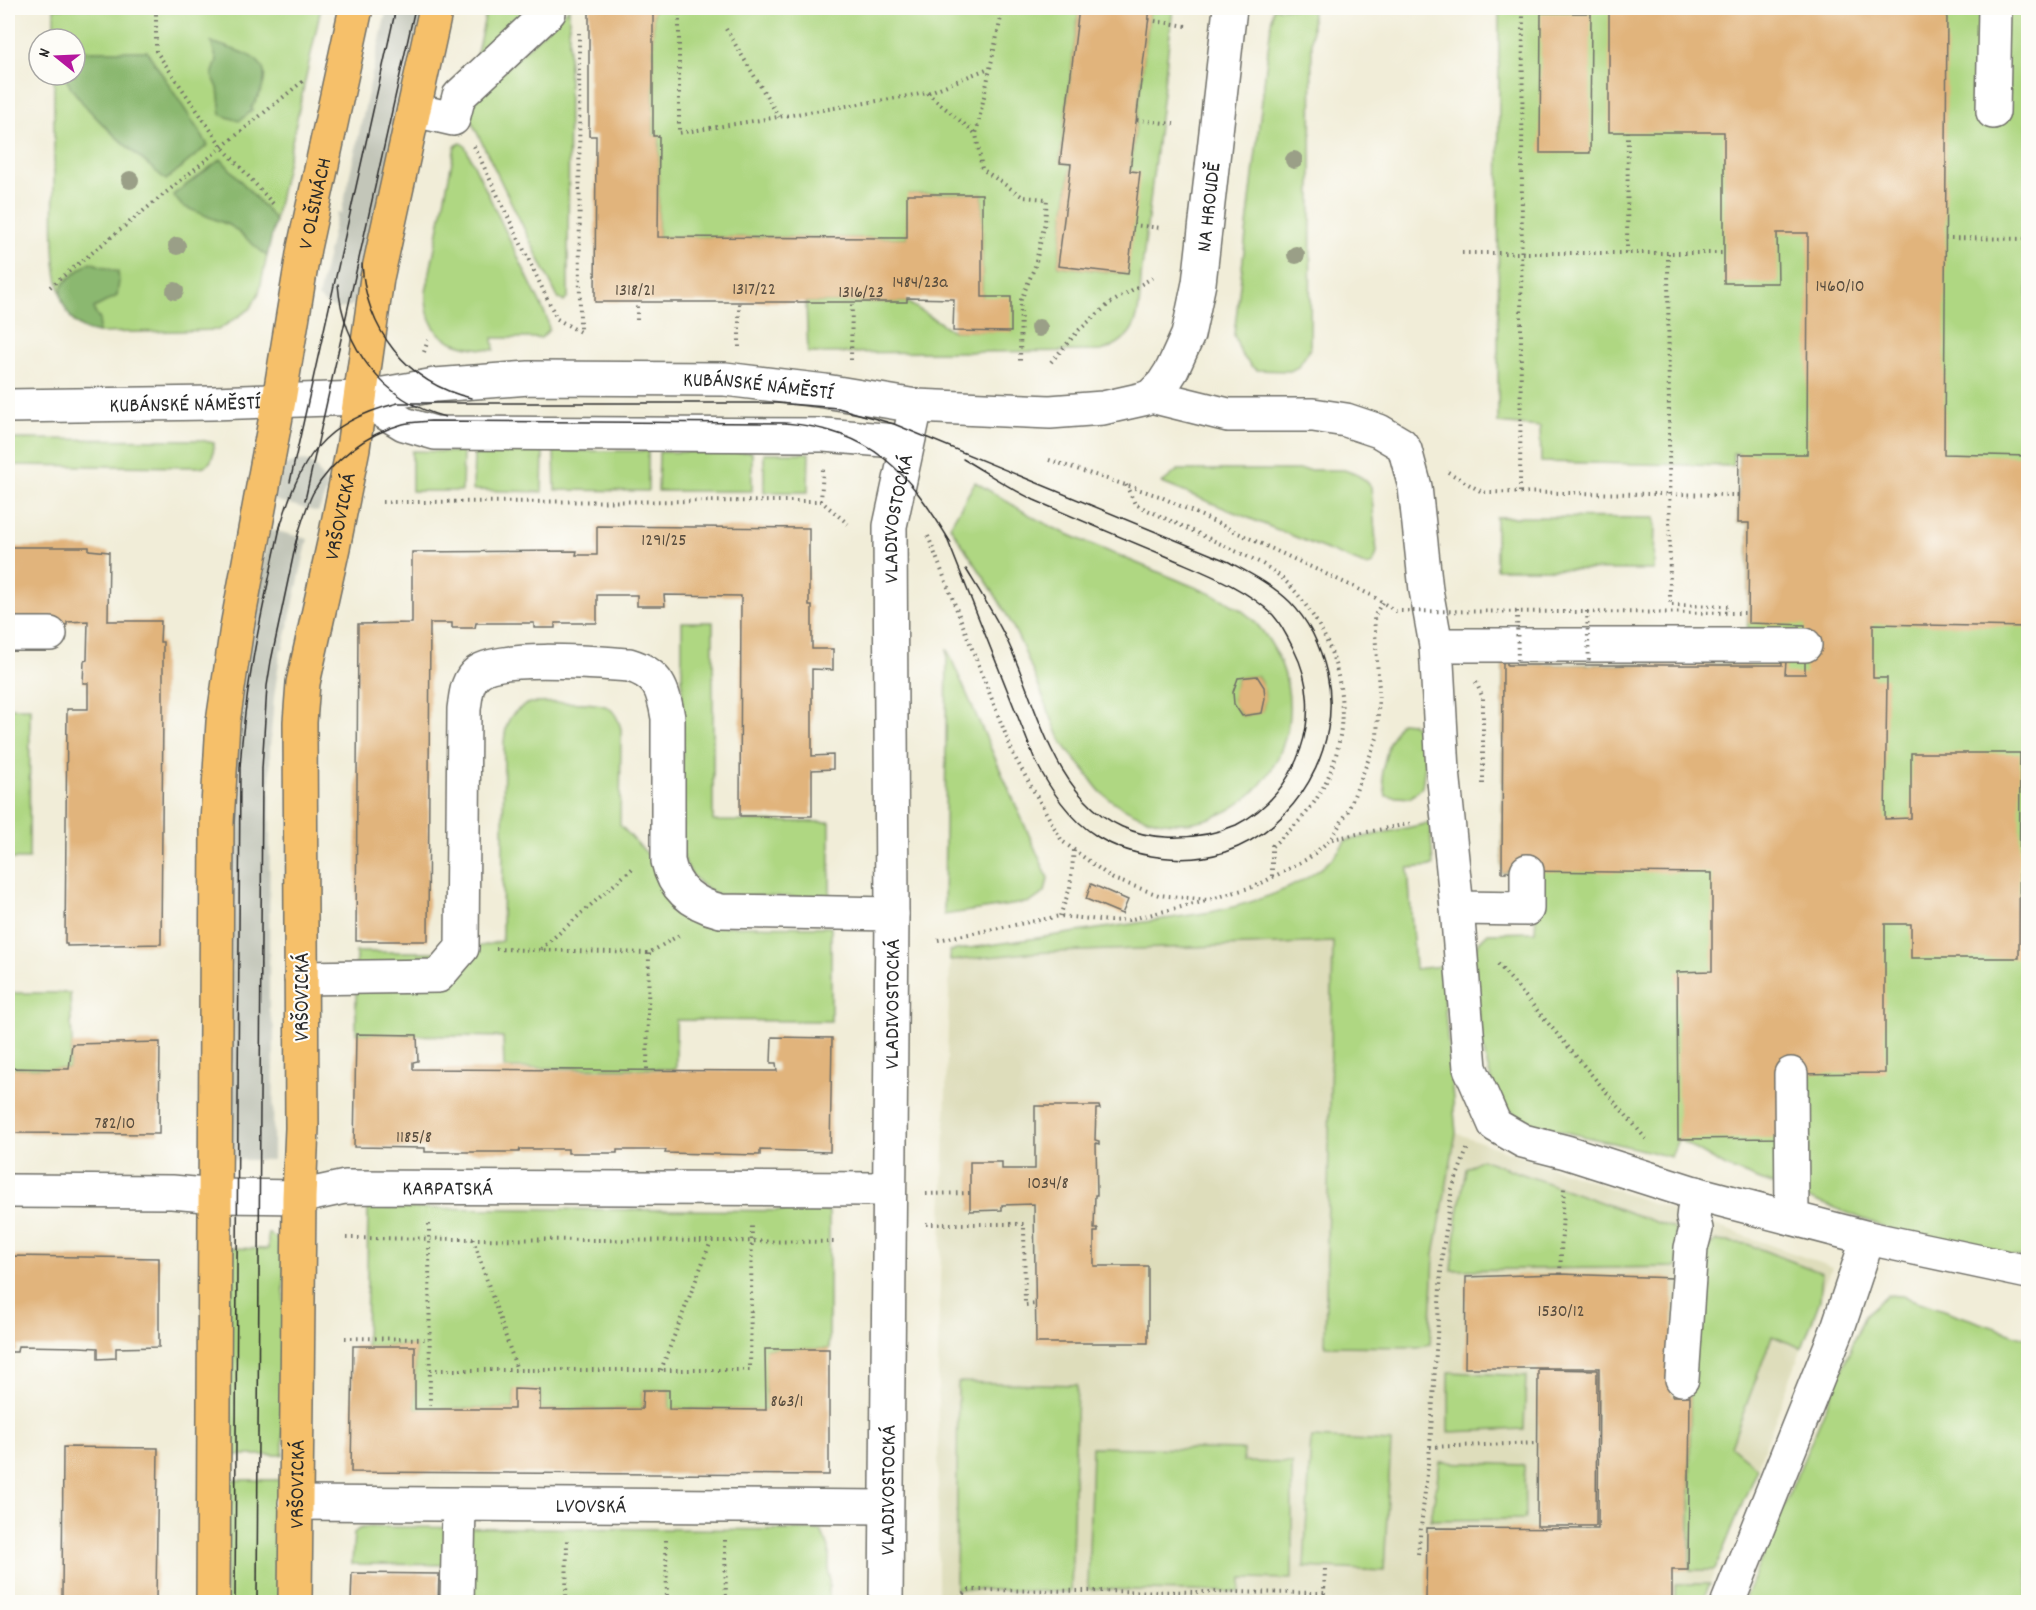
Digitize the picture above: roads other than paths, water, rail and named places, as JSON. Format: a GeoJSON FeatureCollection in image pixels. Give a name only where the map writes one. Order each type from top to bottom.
{"type":"FeatureCollection","features":[{"type":"Feature","properties":{"kind":"main road","name":"V OLŠINÁCH"},"geometry":{"type":"LineString","coordinates":[[279,400],[304,248],[356,8]]}},
{"type":"Feature","properties":{"kind":"main road"},"geometry":{"type":"LineString","coordinates":[[361,398],[377,278],[436,8]]}},
{"type":"Feature","properties":{"kind":"main road","name":"VRŠOVICKÁ"},"geometry":{"type":"LineString","coordinates":[[295,1602],[299,1197],[302,1128],[300,722],[303,683],[334,543],[361,398]]}},
{"type":"Feature","properties":{"kind":"main road"},"geometry":{"type":"LineString","coordinates":[[213,1602],[217,822],[223,722],[237,627],[279,400]]}},
{"type":"Feature","properties":{"kind":"street"},"geometry":{"type":"LineString","coordinates":[[414,110],[453,119],[459,96],[549,12],[549,8]]}},
{"type":"Feature","properties":{"kind":"street","name":"NA HROUDĚ"},"geometry":{"type":"LineString","coordinates":[[1151,396],[1172,370],[1193,320],[1230,8]]}},
{"type":"Feature","properties":{"kind":"street"},"geometry":{"type":"LineString","coordinates":[[1993,112],[1995,8]]}},
{"type":"Feature","properties":{"kind":"street","name":"KUBÁNSKÉ NÁMĚSTÍ"},"geometry":{"type":"LineString","coordinates":[[8,406],[361,398],[435,385],[529,378],[725,379],[916,406],[1050,411],[1102,408],[1151,396]]}},
{"type":"Feature","properties":{"kind":"street"},"geometry":{"type":"LineString","coordinates":[[1151,396],[1228,415],[1313,416],[1346,420],[1379,430],[1401,444],[1405,450],[1415,487],[1426,590],[1436,645],[1447,816],[1470,1068],[1495,1125],[1522,1141],[1566,1152],[1696,1193],[1868,1238],[2028,1272]]}},
{"type":"Feature","properties":{"kind":"street","name":"KUBÁNSKÉ NÁMĚSTÍ"},"geometry":{"type":"LineString","coordinates":[[361,398],[404,424],[435,433],[824,435],[907,442]]}},
{"type":"Feature","properties":{"kind":"street","name":"VLADIVOSTOCKÁ"},"geometry":{"type":"LineString","coordinates":[[886,1602],[891,914],[890,525],[916,406]]}},
{"type":"Feature","properties":{"kind":"street"},"geometry":{"type":"LineString","coordinates":[[8,634],[50,634]]}},
{"type":"Feature","properties":{"kind":"street"},"geometry":{"type":"LineString","coordinates":[[1436,645],[1805,645]]}},
{"type":"Feature","properties":{"kind":"street"},"geometry":{"type":"LineString","coordinates":[[301,978],[438,976],[462,948],[466,690],[477,672],[495,665],[510,663],[629,665],[652,676],[664,696],[668,718],[668,861],[675,882],[692,900],[705,907],[721,911],[891,914]]}},
{"type":"Feature","properties":{"kind":"street"},"geometry":{"type":"LineString","coordinates":[[1457,908],[1527,909],[1527,871]]}},
{"type":"Feature","properties":{"kind":"street"},"geometry":{"type":"LineString","coordinates":[[1791,1074],[1792,1218]]}},
{"type":"Feature","properties":{"kind":"street","name":"KARPATSKÁ"},"geometry":{"type":"LineString","coordinates":[[8,1191],[172,1192],[216,1196],[299,1197],[345,1187],[889,1189]]}},
{"type":"Feature","properties":{"kind":"street"},"geometry":{"type":"LineString","coordinates":[[1682,1379],[1691,1248],[1696,1229],[1693,1218],[1696,1193]]}},
{"type":"Feature","properties":{"kind":"street"},"geometry":{"type":"LineString","coordinates":[[1728,1602],[1838,1328],[1868,1238]]}},
{"type":"Feature","properties":{"kind":"street","name":"LVOVSKÁ"},"geometry":{"type":"LineString","coordinates":[[296,1503],[886,1507]]}},
{"type":"Feature","properties":{"kind":"street"},"geometry":{"type":"LineString","coordinates":[[457,1602],[459,1505]]}},
{"type":"Feature","properties":{"kind":"tram line"},"geometry":{"type":"LineString","coordinates":[[290,482],[396,8]]}},
{"type":"Feature","properties":{"kind":"tram line"},"geometry":{"type":"LineString","coordinates":[[305,500],[415,8]]}},
{"type":"Feature","properties":{"kind":"tram line"},"geometry":{"type":"LineString","coordinates":[[362,264],[365,288],[372,310],[381,331],[394,350],[427,380],[448,391],[471,398]]}},
{"type":"Feature","properties":{"kind":"tram line"},"geometry":{"type":"LineString","coordinates":[[338,284],[341,307],[348,329],[370,368],[403,398],[445,417]]}},
{"type":"Feature","properties":{"kind":"tram line"},"geometry":{"type":"LineString","coordinates":[[279,531],[296,483],[318,447],[332,433],[350,421],[398,403],[776,403],[838,408],[894,424],[1229,562],[1261,580],[1283,596],[1297,609],[1318,645],[1327,674],[1330,702],[1328,729],[1321,756],[1309,781],[1293,804],[1274,824],[1251,840],[1210,856],[1177,859],[1143,854],[1112,844],[1088,830],[1061,803],[1035,760],[946,536]]}},
{"type":"Feature","properties":{"kind":"tram line"},"geometry":{"type":"LineString","coordinates":[[295,545],[313,493],[340,459],[363,442],[389,428],[406,423],[431,421],[785,423],[816,427],[865,445],[885,459],[919,495],[951,543]]}},
{"type":"Feature","properties":{"kind":"tram line"},"geometry":{"type":"LineString","coordinates":[[963,459],[1034,500],[1223,581],[1250,596],[1273,615],[1294,650],[1303,674],[1307,699],[1306,724],[1301,749],[1276,793],[1258,811],[1236,825],[1201,835],[1166,837],[1143,834],[1122,827],[1102,815],[1072,785],[1061,767],[1042,728],[1006,639],[966,569]]}},
{"type":"Feature","properties":{"kind":"tram line"},"geometry":{"type":"LineString","coordinates":[[235,1602],[240,768],[250,675],[281,523]]}},
{"type":"Feature","properties":{"kind":"tram line"},"geometry":{"type":"LineString","coordinates":[[257,1602],[262,769],[267,686],[297,538]]}}]}
